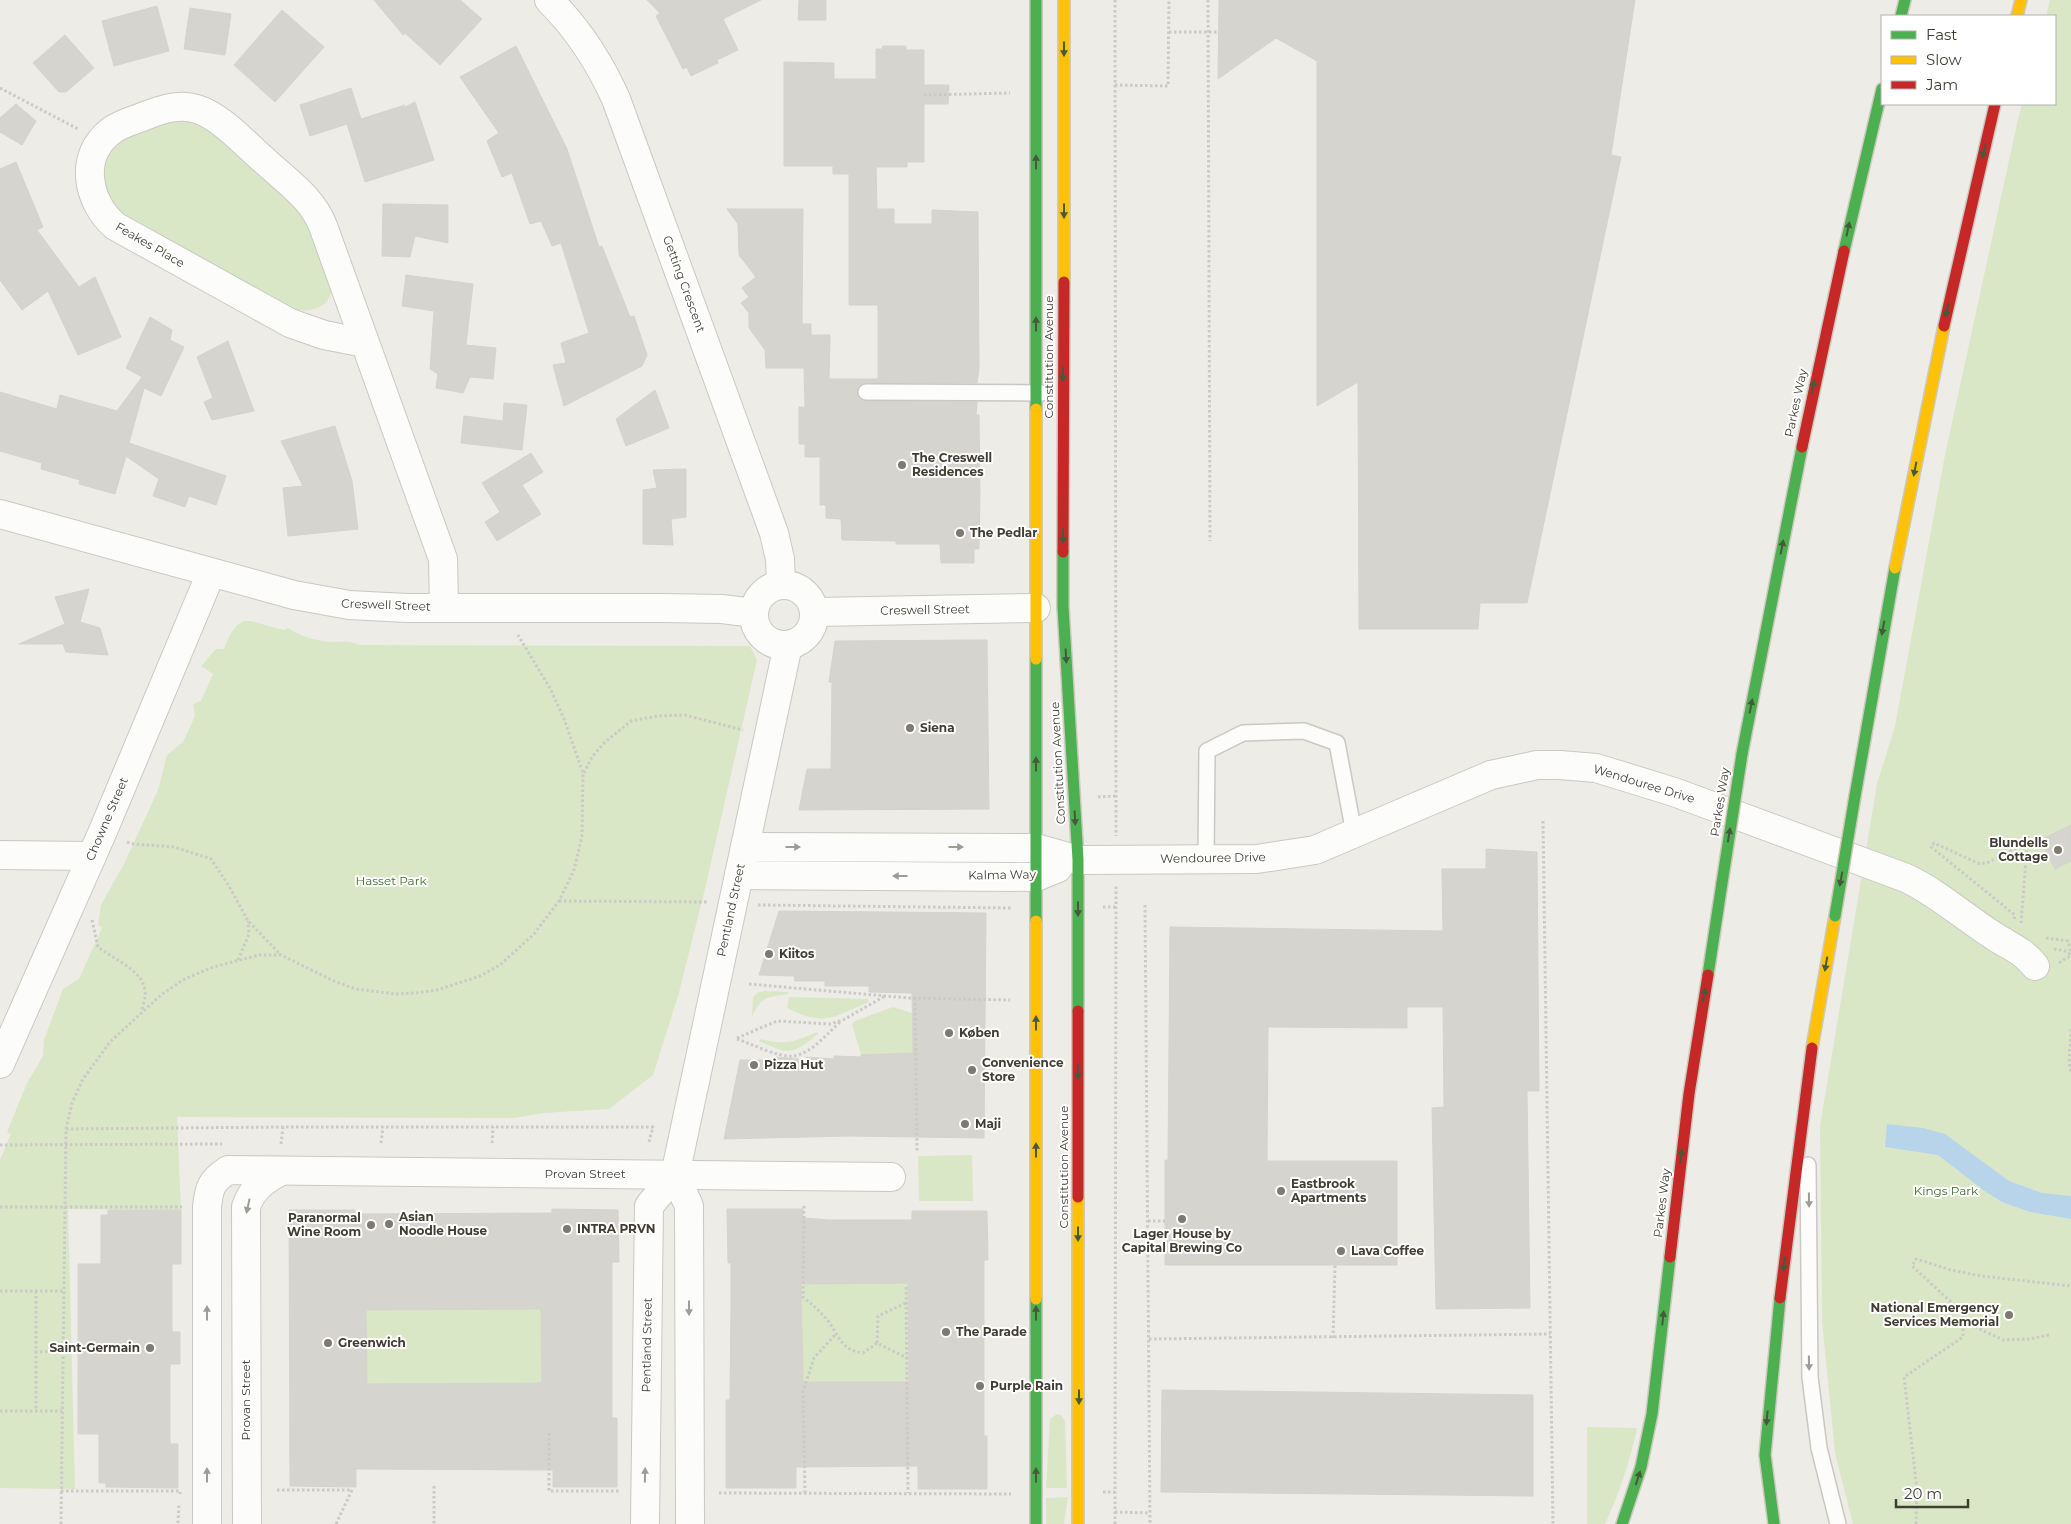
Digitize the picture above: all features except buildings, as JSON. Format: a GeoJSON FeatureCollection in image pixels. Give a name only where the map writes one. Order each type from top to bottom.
{"type":"FeatureCollection","features":[{"type":"Feature","properties":{"kind":"street","name":"Getting Crescent"},"geometry":{"type":"LineString","coordinates":[[550,0],[590,47],[616,100],[774,533],[780,559],[781,585]]}},
{"type":"Feature","properties":{"kind":"street","name":"Constitution Avenue"},"geometry":{"type":"LineString","coordinates":[[1036,0],[1036,1524]]}},
{"type":"Feature","properties":{"kind":"street","name":"Constitution Avenue"},"geometry":{"type":"LineString","coordinates":[[1064,0],[1063,607],[1078,860],[1078,1524]]}},
{"type":"Feature","properties":{"kind":"street"},"geometry":{"type":"LineString","coordinates":[[1901,15],[1905,0]]}},
{"type":"Feature","properties":{"kind":"street"},"geometry":{"type":"LineString","coordinates":[[2017,15],[2021,0]]}},
{"type":"Feature","properties":{"kind":"street","name":"Parkes Way"},"geometry":{"type":"LineString","coordinates":[[1622,1524],[1642,1467],[1652,1414],[1689,1094],[1742,754],[1810,401],[1856,192],[1881,93]]}},
{"type":"Feature","properties":{"kind":"street"},"geometry":{"type":"LineString","coordinates":[[1774,1524],[1768,1488],[1766,1439],[1770,1381],[1812,1048],[1879,649],[1938,353],[1995,105]]}},
{"type":"Feature","properties":{"kind":"street","name":"Feakes Place"},"geometry":{"type":"LineString","coordinates":[[365,343],[324,335],[290,323],[115,226],[100,208],[90,180],[89,169],[91,159],[101,141],[120,126],[170,108],[192,108],[208,114],[217,120],[302,193],[314,207],[323,226],[443,559],[444,607]]}},
{"type":"Feature","properties":{"kind":"street","name":"Creswell Street"},"geometry":{"type":"LineString","coordinates":[[0,514],[211,573],[340,604],[376,607],[722,609],[754,613]]}},
{"type":"Feature","properties":{"kind":"street","name":"Chowne Street"},"geometry":{"type":"LineString","coordinates":[[0,1064],[103,831],[211,573]]}},
{"type":"Feature","properties":{"kind":"street"},"geometry":{"type":"LineString","coordinates":[[781,585],[790,585],[806,595],[812,603],[814,612],[810,630],[804,637],[788,645],[779,645],[763,637],[754,622],[754,613],[760,597],[773,587],[781,585]]}},
{"type":"Feature","properties":{"kind":"street","name":"Creswell Street"},"geometry":{"type":"LineString","coordinates":[[814,612],[1036,608]]}},
{"type":"Feature","properties":{"kind":"street","name":"Pentland Street"},"geometry":{"type":"LineString","coordinates":[[645,1524],[649,1206],[674,1175],[788,645]]}},
{"type":"Feature","properties":{"kind":"street","name":"Wendouree Drive"},"geometry":{"type":"LineString","coordinates":[[1078,860],[1257,859],[1315,850],[1491,775],[1537,765],[1596,768],[1674,792],[1906,878],[1934,893],[1994,936],[2022,952],[2035,966]]}},
{"type":"Feature","properties":{"kind":"street","name":"Kalma Way"},"geometry":{"type":"LineString","coordinates":[[745,846],[1036,848],[1078,860]]}},
{"type":"Feature","properties":{"kind":"street"},"geometry":{"type":"LineString","coordinates":[[0,856],[92,856]]}},
{"type":"Feature","properties":{"kind":"street","name":"Kalma Way"},"geometry":{"type":"LineString","coordinates":[[738,875],[1036,877],[1078,860]]}},
{"type":"Feature","properties":{"kind":"street","name":"Provan Street"},"geometry":{"type":"LineString","coordinates":[[207,1524],[207,1246],[209,1190],[217,1177],[228,1170],[891,1177]]}},
{"type":"Feature","properties":{"kind":"street","name":"Provan Street"},"geometry":{"type":"LineString","coordinates":[[247,1524],[246,1207],[250,1194],[264,1180],[279,1172]]}},
{"type":"Feature","properties":{"kind":"street"},"geometry":{"type":"LineString","coordinates":[[674,1175],[689,1206],[690,1524]]}},
{"type":"Feature","properties":{"kind":"street"},"geometry":{"type":"LineString","coordinates":[[207,1246],[245,1246]]}},
{"type":"Feature","properties":{"kind":"street"},"geometry":{"type":"LineString","coordinates":[[648,1272],[689,1274]]}},
{"type":"Feature","properties":{"kind":"street"},"geometry":{"type":"LineString","coordinates":[[646,1376],[689,1377]]}},
{"type":"Feature","properties":{"kind":"street"},"geometry":{"type":"LineString","coordinates":[[1768,1488],[1781,1524]]}},
{"type":"Feature","properties":{"kind":"lane"},"geometry":{"type":"LineString","coordinates":[[866,392],[1063,393]]}},
{"type":"Feature","properties":{"kind":"lane"},"geometry":{"type":"LineString","coordinates":[[1206,858],[1207,751],[1243,733],[1304,731],[1337,743],[1354,833]]}},
{"type":"Feature","properties":{"kind":"lane"},"geometry":{"type":"LineString","coordinates":[[1807,1099],[1810,1377],[1819,1448],[1838,1524]]}},
{"type":"Feature","properties":{"kind":"path"},"geometry":{"type":"LineString","coordinates":[[1115,0],[1115,1524]]}},
{"type":"Feature","properties":{"kind":"path"},"geometry":{"type":"LineString","coordinates":[[1115,85],[1168,86],[1168,0]]}},
{"type":"Feature","properties":{"kind":"path"},"geometry":{"type":"LineString","coordinates":[[1208,0],[1210,541]]}},
{"type":"Feature","properties":{"kind":"path"},"geometry":{"type":"LineString","coordinates":[[1169,32],[1219,32]]}},
{"type":"Feature","properties":{"kind":"path"},"geometry":{"type":"LineString","coordinates":[[0,88],[101,141]]}},
{"type":"Feature","properties":{"kind":"path"},"geometry":{"type":"LineString","coordinates":[[924,95],[1012,93]]}},
{"type":"Feature","properties":{"kind":"path"},"geometry":{"type":"LineString","coordinates":[[103,831],[133,844],[174,846],[210,859],[229,886],[248,921],[281,955],[336,982],[356,989],[396,994],[437,990],[480,976],[500,965],[534,934],[559,901],[574,870],[582,836],[583,773],[564,719],[551,690],[518,635]]}},
{"type":"Feature","properties":{"kind":"path"},"geometry":{"type":"LineString","coordinates":[[583,773],[592,757],[616,732],[631,721],[658,716],[685,715],[768,738]]}},
{"type":"Feature","properties":{"kind":"path"},"geometry":{"type":"LineString","coordinates":[[1543,822],[1553,1524]]}},
{"type":"Feature","properties":{"kind":"path"},"geometry":{"type":"LineString","coordinates":[[2021,929],[2028,836]]}},
{"type":"Feature","properties":{"kind":"path"},"geometry":{"type":"LineString","coordinates":[[2012,924],[2015,915],[1931,848],[1934,842],[1980,864],[1989,862],[2027,843]]}},
{"type":"Feature","properties":{"kind":"path"},"geometry":{"type":"LineString","coordinates":[[74,896],[89,913],[98,946],[135,972],[142,981],[145,991],[142,1011]]}},
{"type":"Feature","properties":{"kind":"path"},"geometry":{"type":"LineString","coordinates":[[559,901],[715,903]]}},
{"type":"Feature","properties":{"kind":"path"},"geometry":{"type":"LineString","coordinates":[[750,904],[1013,908]]}},
{"type":"Feature","properties":{"kind":"path"},"geometry":{"type":"LineString","coordinates":[[1145,905],[1150,1524]]}},
{"type":"Feature","properties":{"kind":"path"},"geometry":{"type":"LineString","coordinates":[[238,960],[249,934],[248,921]]}},
{"type":"Feature","properties":{"kind":"path"},"geometry":{"type":"LineString","coordinates":[[2039,936],[2068,941],[2071,953]]}},
{"type":"Feature","properties":{"kind":"path"},"geometry":{"type":"LineString","coordinates":[[61,1524],[66,1129],[72,1103],[83,1079],[110,1042],[142,1011],[183,980],[210,968],[238,960],[258,955],[281,955]]}},
{"type":"Feature","properties":{"kind":"path"},"geometry":{"type":"LineString","coordinates":[[749,984],[915,998],[1014,1000]]}},
{"type":"Feature","properties":{"kind":"path"},"geometry":{"type":"LineString","coordinates":[[842,1020],[805,1052],[793,1056],[781,1055],[737,1038],[777,1021],[817,1025],[830,1024],[842,1020],[885,996]]}},
{"type":"Feature","properties":{"kind":"path"},"geometry":{"type":"LineString","coordinates":[[915,998],[917,1151]]}},
{"type":"Feature","properties":{"kind":"path"},"geometry":{"type":"LineString","coordinates":[[2071,1029],[2069,1062],[2071,1074]]}},
{"type":"Feature","properties":{"kind":"path"},"geometry":{"type":"LineString","coordinates":[[282,1144],[283,1127]]}},
{"type":"Feature","properties":{"kind":"path"},"geometry":{"type":"LineString","coordinates":[[381,1143],[383,1127]]}},
{"type":"Feature","properties":{"kind":"path"},"geometry":{"type":"LineString","coordinates":[[492,1143],[493,1127]]}},
{"type":"Feature","properties":{"kind":"path"},"geometry":{"type":"LineString","coordinates":[[66,1129],[653,1127],[648,1142]]}},
{"type":"Feature","properties":{"kind":"path"},"geometry":{"type":"LineString","coordinates":[[917,1127],[922,1127]]}},
{"type":"Feature","properties":{"kind":"path"},"geometry":{"type":"LineString","coordinates":[[0,1145],[226,1144]]}},
{"type":"Feature","properties":{"kind":"path"},"geometry":{"type":"LineString","coordinates":[[804,1206],[803,1297],[818,1310],[830,1324],[835,1336],[844,1344],[862,1353],[876,1343]]}},
{"type":"Feature","properties":{"kind":"path"},"geometry":{"type":"LineString","coordinates":[[0,1207],[188,1207]]}},
{"type":"Feature","properties":{"kind":"path"},"geometry":{"type":"LineString","coordinates":[[1148,1221],[1165,1221]]}},
{"type":"Feature","properties":{"kind":"path"},"geometry":{"type":"LineString","coordinates":[[1916,1524],[1917,1490],[1904,1377],[1963,1337],[1963,1313],[1912,1266],[1916,1259],[1951,1270],[1981,1276],[2071,1286]]}},
{"type":"Feature","properties":{"kind":"path"},"geometry":{"type":"LineString","coordinates":[[1333,1338],[1335,1265]]}},
{"type":"Feature","properties":{"kind":"path"},"geometry":{"type":"LineString","coordinates":[[906,1287],[908,1493]]}},
{"type":"Feature","properties":{"kind":"path"},"geometry":{"type":"LineString","coordinates":[[0,1291],[64,1291]]}},
{"type":"Feature","properties":{"kind":"path"},"geometry":{"type":"LineString","coordinates":[[36,1291],[36,1411]]}},
{"type":"Feature","properties":{"kind":"path"},"geometry":{"type":"LineString","coordinates":[[876,1343],[878,1316],[906,1303]]}},
{"type":"Feature","properties":{"kind":"path"},"geometry":{"type":"LineString","coordinates":[[1963,1321],[2003,1340],[2030,1339],[2049,1335]]}},
{"type":"Feature","properties":{"kind":"path"},"geometry":{"type":"LineString","coordinates":[[1149,1339],[1550,1334]]}},
{"type":"Feature","properties":{"kind":"path"},"geometry":{"type":"LineString","coordinates":[[805,1493],[803,1391],[814,1358],[835,1336]]}},
{"type":"Feature","properties":{"kind":"path"},"geometry":{"type":"LineString","coordinates":[[876,1343],[907,1358]]}},
{"type":"Feature","properties":{"kind":"path"},"geometry":{"type":"LineString","coordinates":[[35,1352],[63,1351]]}},
{"type":"Feature","properties":{"kind":"path"},"geometry":{"type":"LineString","coordinates":[[0,1411],[62,1412]]}},
{"type":"Feature","properties":{"kind":"path"},"geometry":{"type":"LineString","coordinates":[[549,1433],[549,1491],[625,1491]]}},
{"type":"Feature","properties":{"kind":"path"},"geometry":{"type":"LineString","coordinates":[[434,1486],[434,1524]]}},
{"type":"Feature","properties":{"kind":"path"},"geometry":{"type":"LineString","coordinates":[[277,1490],[352,1490],[336,1524]]}},
{"type":"Feature","properties":{"kind":"path"},"geometry":{"type":"LineString","coordinates":[[61,1491],[180,1491],[178,1523]]}},
{"type":"Feature","properties":{"kind":"path"},"geometry":{"type":"LineString","coordinates":[[719,1493],[1017,1494]]}},
{"type":"Feature","properties":{"kind":"path"},"geometry":{"type":"LineString","coordinates":[[1115,1512],[1150,1513]]}},
{"type":"Feature","properties":{"kind":"green space","name":"Kings Park"},"geometry":{"type":"Polygon","coordinates":[[[2050,0],[2071,0],[2071,1524],[1853,1524],[1835,1453],[1822,1321],[1820,1126],[1877,784],[1895,726],[1945,455],[2018,119],[2022,105],[2056,105],[2056,15],[2046,15],[2050,0]]]}},
{"type":"Feature","properties":{"kind":"green space"},"geometry":{"type":"Polygon","coordinates":[[[181,118],[204,124],[303,211],[332,288],[327,302],[322,306],[310,310],[289,308],[123,216],[107,198],[103,175],[104,161],[110,150],[130,134],[181,118]]]}},
{"type":"Feature","properties":{"kind":"green space","name":"Hasset Park"},"geometry":{"type":"Polygon","coordinates":[[[244,621],[284,630],[288,628],[303,636],[320,641],[349,642],[359,645],[750,646],[757,660],[705,889],[679,993],[653,1075],[609,1109],[544,1113],[514,1118],[177,1117],[181,1210],[68,1209],[75,1489],[0,1488],[0,1160],[11,1134],[7,1132],[27,1083],[43,1056],[44,1040],[63,989],[79,979],[102,928],[98,925],[101,905],[124,864],[158,790],[167,755],[183,742],[195,716],[193,704],[201,701],[213,674],[201,666],[216,649],[224,649],[234,629],[244,621]]]}},
{"type":"Feature","properties":{"kind":"green space"},"geometry":{"type":"Polygon","coordinates":[[[765,991],[788,992],[788,994],[762,1001],[752,1017],[753,997],[757,993],[765,991]]]}},
{"type":"Feature","properties":{"kind":"green space"},"geometry":{"type":"Polygon","coordinates":[[[789,997],[868,999],[869,1002],[837,1016],[820,1018],[800,1014],[787,1008],[789,997]]]}},
{"type":"Feature","properties":{"kind":"green space"},"geometry":{"type":"Polygon","coordinates":[[[893,1007],[912,1013],[913,1053],[861,1055],[852,1024],[855,1021],[893,1007]]]}},
{"type":"Feature","properties":{"kind":"green space"},"geometry":{"type":"Polygon","coordinates":[[[817,1032],[818,1034],[801,1046],[790,1051],[784,1051],[759,1041],[760,1039],[789,1042],[817,1032]]]}},
{"type":"Feature","properties":{"kind":"green space"},"geometry":{"type":"Polygon","coordinates":[[[972,1155],[973,1201],[919,1201],[918,1156],[972,1155]]]}},
{"type":"Feature","properties":{"kind":"green space"},"geometry":{"type":"Polygon","coordinates":[[[801,1270],[908,1283],[909,1393],[875,1408],[876,1466],[836,1466],[803,1391],[801,1270]]]}},
{"type":"Feature","properties":{"kind":"green space"},"geometry":{"type":"Polygon","coordinates":[[[541,1289],[542,1390],[527,1383],[367,1384],[366,1310],[525,1309],[541,1289]]]}},
{"type":"Feature","properties":{"kind":"green space"},"geometry":{"type":"Polygon","coordinates":[[[1057,1414],[1061,1415],[1065,1421],[1067,1488],[1046,1488],[1050,1419],[1057,1414]]]}},
{"type":"Feature","properties":{"kind":"green space"},"geometry":{"type":"Polygon","coordinates":[[[1587,1427],[1637,1428],[1624,1477],[1605,1524],[1587,1524],[1587,1427]]]}},
{"type":"Feature","properties":{"kind":"green space"},"geometry":{"type":"Polygon","coordinates":[[[1068,1497],[1064,1524],[1046,1524],[1046,1498],[1068,1497]]]}},
{"type":"Feature","properties":{"kind":"water"},"geometry":{"type":"Polygon","coordinates":[[[1887,1124],[1923,1128],[1945,1134],[2009,1181],[2042,1193],[2071,1196],[2071,1219],[2030,1212],[2002,1202],[1938,1155],[1885,1147],[1887,1124]]]}},
{"type":"Feature","properties":{"kind":"traffic: fast"},"geometry":{"type":"LineString","coordinates":[[1036,0],[1036,409]]}},
{"type":"Feature","properties":{"kind":"traffic: fast"},"geometry":{"type":"LineString","coordinates":[[1901,15],[1905,0]]}},
{"type":"Feature","properties":{"kind":"traffic: fast"},"geometry":{"type":"LineString","coordinates":[[1844,251],[1881,93]]}},
{"type":"Feature","properties":{"kind":"traffic: fast"},"geometry":{"type":"LineString","coordinates":[[1742,754],[1802,447]]}},
{"type":"Feature","properties":{"kind":"traffic: fast"},"geometry":{"type":"LineString","coordinates":[[1063,552],[1063,607],[1078,860],[1078,1011]]}},
{"type":"Feature","properties":{"kind":"traffic: fast"},"geometry":{"type":"LineString","coordinates":[[1855,796],[1895,568]]}},
{"type":"Feature","properties":{"kind":"traffic: fast"},"geometry":{"type":"LineString","coordinates":[[1036,659],[1036,921]]}},
{"type":"Feature","properties":{"kind":"traffic: fast"},"geometry":{"type":"LineString","coordinates":[[1722,883],[1742,754]]}},
{"type":"Feature","properties":{"kind":"traffic: fast"},"geometry":{"type":"LineString","coordinates":[[1835,916],[1855,796]]}},
{"type":"Feature","properties":{"kind":"traffic: fast"},"geometry":{"type":"LineString","coordinates":[[1708,975],[1722,883]]}},
{"type":"Feature","properties":{"kind":"traffic: fast"},"geometry":{"type":"LineString","coordinates":[[1622,1524],[1641,1467],[1652,1414],[1670,1257]]}},
{"type":"Feature","properties":{"kind":"traffic: fast"},"geometry":{"type":"LineString","coordinates":[[1774,1524],[1765,1455],[1780,1298]]}},
{"type":"Feature","properties":{"kind":"traffic: fast"},"geometry":{"type":"LineString","coordinates":[[1036,1299],[1036,1524]]}},
{"type":"Feature","properties":{"kind":"traffic: slow"},"geometry":{"type":"LineString","coordinates":[[1064,0],[1064,282]]}},
{"type":"Feature","properties":{"kind":"traffic: slow"},"geometry":{"type":"LineString","coordinates":[[2017,15],[2021,0]]}},
{"type":"Feature","properties":{"kind":"traffic: slow"},"geometry":{"type":"LineString","coordinates":[[1895,568],[1944,326]]}},
{"type":"Feature","properties":{"kind":"traffic: slow"},"geometry":{"type":"LineString","coordinates":[[1036,409],[1036,659]]}},
{"type":"Feature","properties":{"kind":"traffic: slow"},"geometry":{"type":"LineString","coordinates":[[1812,1048],[1835,916]]}},
{"type":"Feature","properties":{"kind":"traffic: slow"},"geometry":{"type":"LineString","coordinates":[[1036,921],[1036,1299]]}},
{"type":"Feature","properties":{"kind":"traffic: slow"},"geometry":{"type":"LineString","coordinates":[[1078,1197],[1078,1524]]}},
{"type":"Feature","properties":{"kind":"traffic: jam"},"geometry":{"type":"LineString","coordinates":[[1944,326],[1995,105]]}},
{"type":"Feature","properties":{"kind":"traffic: jam"},"geometry":{"type":"LineString","coordinates":[[1802,447],[1844,251]]}},
{"type":"Feature","properties":{"kind":"traffic: jam"},"geometry":{"type":"LineString","coordinates":[[1063,552],[1064,282]]}},
{"type":"Feature","properties":{"kind":"traffic: jam"},"geometry":{"type":"LineString","coordinates":[[1670,1257],[1689,1094],[1708,975]]}},
{"type":"Feature","properties":{"kind":"traffic: jam"},"geometry":{"type":"LineString","coordinates":[[1078,1011],[1078,1197]]}},
{"type":"Feature","properties":{"kind":"traffic: jam"},"geometry":{"type":"LineString","coordinates":[[1780,1298],[1812,1048]]}},
{"type":"Feature","properties":{"kind":"place","name":"The Creswell Residences"},"geometry":{"type":"Point","coordinates":[902,465]}},
{"type":"Feature","properties":{"kind":"place","name":"The Pedlar"},"geometry":{"type":"Point","coordinates":[960,533]}},
{"type":"Feature","properties":{"kind":"place","name":"Siena"},"geometry":{"type":"Point","coordinates":[910,728]}},
{"type":"Feature","properties":{"kind":"place","name":"Blundells Cottage"},"geometry":{"type":"Point","coordinates":[2058,850]}},
{"type":"Feature","properties":{"kind":"place","name":"Kiitos"},"geometry":{"type":"Point","coordinates":[769,954]}},
{"type":"Feature","properties":{"kind":"place","name":"Køben"},"geometry":{"type":"Point","coordinates":[949,1033]}},
{"type":"Feature","properties":{"kind":"place","name":"Pizza Hut"},"geometry":{"type":"Point","coordinates":[754,1065]}},
{"type":"Feature","properties":{"kind":"place","name":"Convenience Store"},"geometry":{"type":"Point","coordinates":[972,1070]}},
{"type":"Feature","properties":{"kind":"place","name":"Maji"},"geometry":{"type":"Point","coordinates":[965,1124]}},
{"type":"Feature","properties":{"kind":"place","name":"Eastbrook Apartments"},"geometry":{"type":"Point","coordinates":[1281,1191]}},
{"type":"Feature","properties":{"kind":"place","name":"Lager House by Capital Brewing Co"},"geometry":{"type":"Point","coordinates":[1182,1219]}},
{"type":"Feature","properties":{"kind":"place","name":"Asian Noodle House"},"geometry":{"type":"Point","coordinates":[389,1224]}},
{"type":"Feature","properties":{"kind":"place","name":"Paranormal Wine Room"},"geometry":{"type":"Point","coordinates":[371,1225]}},
{"type":"Feature","properties":{"kind":"place","name":"INTRA PRVN"},"geometry":{"type":"Point","coordinates":[567,1229]}},
{"type":"Feature","properties":{"kind":"place","name":"Lava Coffee"},"geometry":{"type":"Point","coordinates":[1341,1251]}},
{"type":"Feature","properties":{"kind":"place","name":"National Emergency Services Memorial"},"geometry":{"type":"Point","coordinates":[2009,1315]}},
{"type":"Feature","properties":{"kind":"place","name":"The Parade"},"geometry":{"type":"Point","coordinates":[946,1332]}},
{"type":"Feature","properties":{"kind":"place","name":"Greenwich"},"geometry":{"type":"Point","coordinates":[328,1343]}},
{"type":"Feature","properties":{"kind":"place","name":"Saint-Germain"},"geometry":{"type":"Point","coordinates":[150,1348]}},
{"type":"Feature","properties":{"kind":"place","name":"Purple Rain"},"geometry":{"type":"Point","coordinates":[980,1386]}}]}
